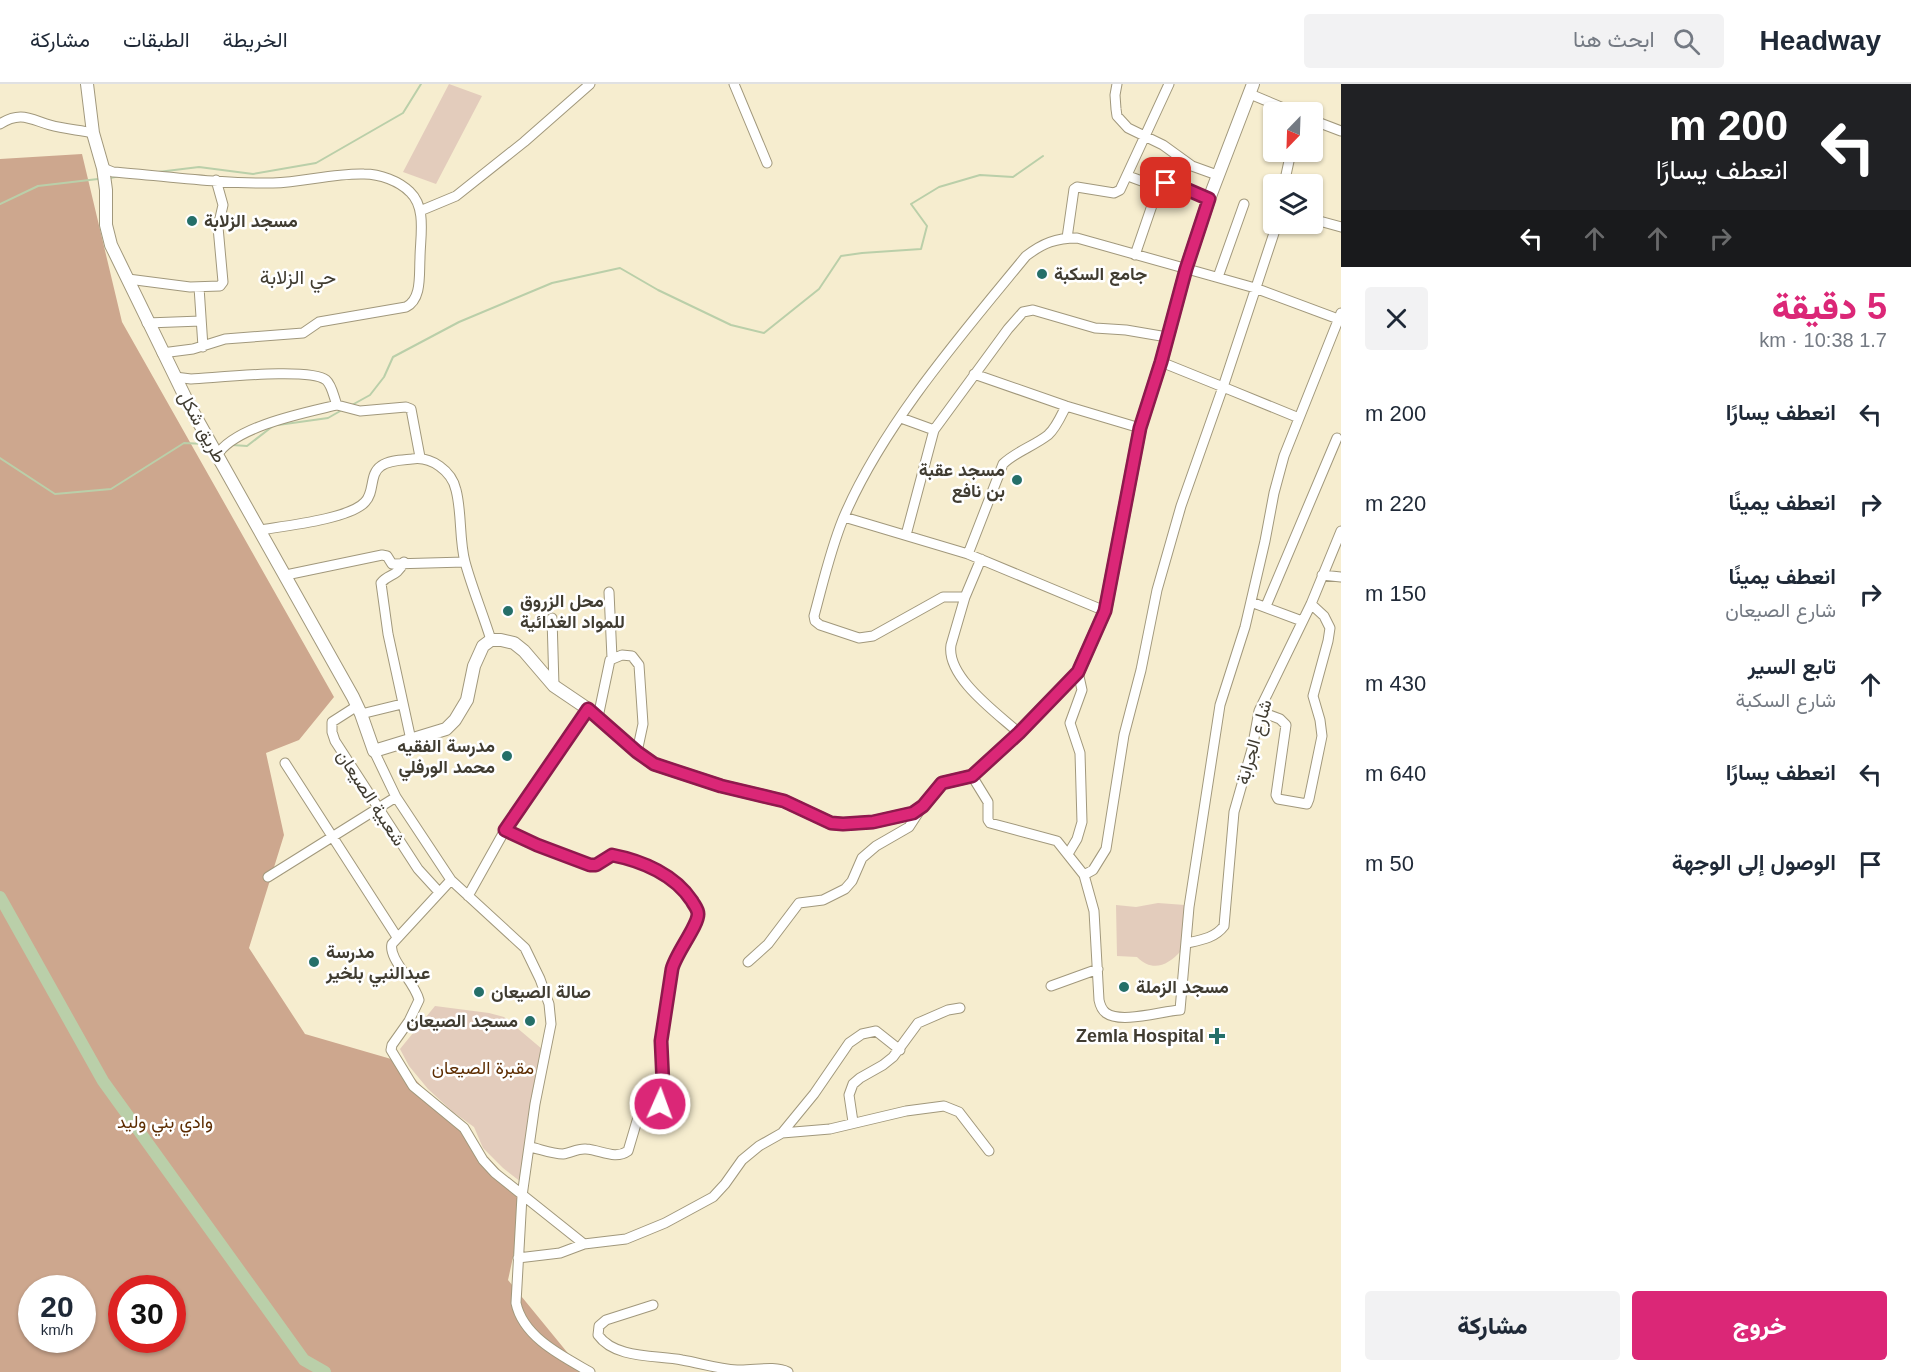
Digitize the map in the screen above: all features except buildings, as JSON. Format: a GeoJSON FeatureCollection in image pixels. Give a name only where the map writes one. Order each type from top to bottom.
{"type":"FeatureCollection","features":[{"type":"Feature","properties":{"kind":"main road","name":"طريق شكل"},"geometry":{"type":"LineString","coordinates":[[87,84],[93,133],[103,168],[108,236],[111,245],[162,353],[359,710],[374,752]]}},
{"type":"Feature","properties":{"kind":"main road"},"geometry":{"type":"LineString","coordinates":[[374,752],[446,729],[455,720],[467,700],[477,654],[492,640],[501,640],[514,643],[524,651],[554,686],[593,713],[654,764],[721,786],[784,801],[831,823],[873,822],[913,813],[923,806],[942,783],[972,776],[1019,733],[1078,672],[1105,611],[1140,428],[1161,362],[1186,269],[1217,175],[1251,89]]}},
{"type":"Feature","properties":{"kind":"street"},"geometry":{"type":"LineString","coordinates":[[420,211],[456,196],[524,142],[590,84]]}},
{"type":"Feature","properties":{"kind":"street"},"geometry":{"type":"LineString","coordinates":[[734,84],[767,163]]}},
{"type":"Feature","properties":{"kind":"street"},"geometry":{"type":"LineString","coordinates":[[1117,84],[1115,95],[1117,116],[1128,128],[1163,145],[1192,166],[1217,175]]}},
{"type":"Feature","properties":{"kind":"street"},"geometry":{"type":"LineString","coordinates":[[1067,238],[1074,189],[1077,187],[1118,192],[1123,187],[1169,84]]}},
{"type":"Feature","properties":{"kind":"street"},"geometry":{"type":"LineString","coordinates":[[1251,89],[1275,102]]}},
{"type":"Feature","properties":{"kind":"street"},"geometry":{"type":"LineString","coordinates":[[0,124],[18,117],[37,119],[50,125],[93,133]]}},
{"type":"Feature","properties":{"kind":"street"},"geometry":{"type":"LineString","coordinates":[[1323,124],[1341,131]]}},
{"type":"Feature","properties":{"kind":"street"},"geometry":{"type":"LineString","coordinates":[[103,168],[113,172],[276,183],[334,176],[376,175],[401,185],[411,193],[420,211],[417,298],[406,308],[319,322],[303,333],[225,339],[203,347],[162,353]]}},
{"type":"Feature","properties":{"kind":"street"},"geometry":{"type":"LineString","coordinates":[[1128,176],[1158,187]]}},
{"type":"Feature","properties":{"kind":"street"},"geometry":{"type":"LineString","coordinates":[[128,279],[218,287],[222,282],[218,226],[223,205],[216,180]]}},
{"type":"Feature","properties":{"kind":"street"},"geometry":{"type":"LineString","coordinates":[[1135,255],[1161,184],[1179,186],[1209,199]]}},
{"type":"Feature","properties":{"kind":"street"},"geometry":{"type":"LineString","coordinates":[[1218,277],[1244,204]]}},
{"type":"Feature","properties":{"kind":"street"},"geometry":{"type":"LineString","coordinates":[[1323,222],[1341,227]]}},
{"type":"Feature","properties":{"kind":"street"},"geometry":{"type":"LineString","coordinates":[[1084,875],[1093,870],[1106,849],[1124,735],[1141,670],[1157,590],[1181,506],[1274,234]]}},
{"type":"Feature","properties":{"kind":"street"},"geometry":{"type":"LineString","coordinates":[[965,597],[943,597],[873,636],[865,638],[820,625],[815,621],[814,616],[832,550],[844,517],[872,462],[934,371],[1026,256],[1040,245],[1050,241],[1077,238],[1255,288],[1340,317],[1278,476],[1251,602],[1217,717],[1191,896],[1180,1010],[1127,1017],[1107,1014],[1099,1000],[1094,911],[1084,875],[1062,846],[1050,837],[990,823],[988,820],[990,807],[972,776]]}},
{"type":"Feature","properties":{"kind":"street"},"geometry":{"type":"LineString","coordinates":[[199,287],[203,347]]}},
{"type":"Feature","properties":{"kind":"street"},"geometry":{"type":"LineString","coordinates":[[906,535],[934,430],[1008,329],[1028,310],[1050,314],[1095,328],[1126,330],[1167,337]]}},
{"type":"Feature","properties":{"kind":"street"},"geometry":{"type":"LineString","coordinates":[[147,323],[201,321]]}},
{"type":"Feature","properties":{"kind":"street"},"geometry":{"type":"LineString","coordinates":[[1161,362],[1299,418]]}},
{"type":"Feature","properties":{"kind":"street"},"geometry":{"type":"LineString","coordinates":[[175,377],[191,379],[297,374],[318,377],[328,381],[337,405]]}},
{"type":"Feature","properties":{"kind":"street"},"geometry":{"type":"LineString","coordinates":[[974,374],[1066,406],[1140,428]]}},
{"type":"Feature","properties":{"kind":"street"},"geometry":{"type":"LineString","coordinates":[[217,455],[222,447],[240,435],[298,414],[337,405],[360,411],[409,408],[413,411],[420,457]]}},
{"type":"Feature","properties":{"kind":"street"},"geometry":{"type":"LineString","coordinates":[[968,554],[1003,464],[1047,435],[1055,427],[1066,406]]}},
{"type":"Feature","properties":{"kind":"street"},"geometry":{"type":"LineString","coordinates":[[901,418],[934,430]]}},
{"type":"Feature","properties":{"kind":"street"},"geometry":{"type":"LineString","coordinates":[[1266,606],[1337,438]]}},
{"type":"Feature","properties":{"kind":"street"},"geometry":{"type":"LineString","coordinates":[[260,530],[305,523],[350,512],[368,498],[377,470],[382,465],[420,457],[438,465],[445,471],[456,489],[465,562],[492,640]]}},
{"type":"Feature","properties":{"kind":"street"},"geometry":{"type":"LineString","coordinates":[[844,517],[968,554],[1105,611]]}},
{"type":"Feature","properties":{"kind":"street","name":"شارع الجرابة"},"geometry":{"type":"LineString","coordinates":[[1186,943],[1209,938],[1219,933],[1224,926],[1234,812],[1252,749],[1259,711],[1311,604],[1340,534]]}},
{"type":"Feature","properties":{"kind":"street"},"geometry":{"type":"LineString","coordinates":[[286,575],[382,555],[387,556],[392,564],[465,562]]}},
{"type":"Feature","properties":{"kind":"street"},"geometry":{"type":"LineString","coordinates":[[981,559],[965,597],[950,653],[964,682],[1019,733]]}},
{"type":"Feature","properties":{"kind":"street"},"geometry":{"type":"LineString","coordinates":[[404,562],[398,572],[381,583],[388,634],[411,740]]}},
{"type":"Feature","properties":{"kind":"street"},"geometry":{"type":"LineString","coordinates":[[1322,575],[1341,577]]}},
{"type":"Feature","properties":{"kind":"street"},"geometry":{"type":"LineString","coordinates":[[468,896],[505,830],[593,713],[612,658],[609,592]]}},
{"type":"Feature","properties":{"kind":"street"},"geometry":{"type":"LineString","coordinates":[[1251,602],[1302,621]]}},
{"type":"Feature","properties":{"kind":"street"},"geometry":{"type":"LineString","coordinates":[[1259,711],[1280,719],[1286,725],[1276,795],[1278,799],[1307,804],[1322,736],[1313,696],[1330,628],[1324,616],[1311,604]]}},
{"type":"Feature","properties":{"kind":"street"},"geometry":{"type":"LineString","coordinates":[[552,618],[554,686]]}},
{"type":"Feature","properties":{"kind":"street"},"geometry":{"type":"LineString","coordinates":[[612,658],[627,655],[636,660],[639,665],[643,724],[637,752]]}},
{"type":"Feature","properties":{"kind":"street"},"geometry":{"type":"LineString","coordinates":[[1068,854],[1077,839],[1082,822],[1080,753],[1070,723],[1082,690],[1078,672]]}},
{"type":"Feature","properties":{"kind":"street"},"geometry":{"type":"LineString","coordinates":[[359,710],[402,704]]}},
{"type":"Feature","properties":{"kind":"street","name":"شعبية الصيعان"},"geometry":{"type":"LineString","coordinates":[[359,710],[332,722],[333,736],[418,869],[439,892]]}},
{"type":"Feature","properties":{"kind":"street"},"geometry":{"type":"LineString","coordinates":[[374,752],[396,797],[451,880],[525,948],[549,1004],[550,1024],[535,1104],[522,1196],[516,1303],[518,1315],[523,1323],[538,1338],[590,1372]]}},
{"type":"Feature","properties":{"kind":"street"},"geometry":{"type":"LineString","coordinates":[[285,763],[397,937]]}},
{"type":"Feature","properties":{"kind":"street"},"geometry":{"type":"LineString","coordinates":[[268,877],[396,797]]}},
{"type":"Feature","properties":{"kind":"street"},"geometry":{"type":"LineString","coordinates":[[748,962],[768,944],[799,903],[823,900],[845,889],[852,881],[862,858],[876,846],[909,827],[923,806]]}},
{"type":"Feature","properties":{"kind":"street"},"geometry":{"type":"LineString","coordinates":[[505,830],[590,865],[596,865],[612,855],[652,868],[684,888],[698,913],[672,969],[661,1041],[662,1100],[658,1106],[645,1109],[639,1114],[628,1151],[620,1155],[613,1155],[580,1149],[563,1154],[530,1147]]}},
{"type":"Feature","properties":{"kind":"street"},"geometry":{"type":"LineString","coordinates":[[451,880],[392,944],[392,952],[414,987],[418,1000],[409,1021],[391,1050],[413,1086],[461,1125],[483,1160],[508,1185],[584,1244]]}},
{"type":"Feature","properties":{"kind":"street"},"geometry":{"type":"LineString","coordinates":[[1051,986],[1098,969]]}},
{"type":"Feature","properties":{"kind":"street"},"geometry":{"type":"LineString","coordinates":[[854,1122],[849,1100],[850,1090],[854,1084],[883,1065],[900,1050],[918,1023],[948,1010],[960,1008]]}},
{"type":"Feature","properties":{"kind":"street"},"geometry":{"type":"LineString","coordinates":[[518,1258],[560,1253],[584,1244],[626,1239],[684,1213],[713,1197],[742,1160],[765,1142],[782,1133],[814,1094],[849,1042],[862,1034],[876,1031],[900,1050]]}},
{"type":"Feature","properties":{"kind":"street"},"geometry":{"type":"LineString","coordinates":[[782,1133],[831,1129],[906,1111],[944,1106],[959,1112],[988,1151]]}},
{"type":"Feature","properties":{"kind":"street"},"geometry":{"type":"LineString","coordinates":[[653,1305],[606,1320],[599,1326],[598,1335],[613,1347],[633,1354],[719,1368],[780,1369],[788,1372]]}},
{"type":"Feature","properties":{"kind":"green space"},"geometry":{"type":"Polygon","coordinates":[[[449,84],[482,96],[436,184],[403,172],[449,84]]]}},
{"type":"Feature","properties":{"kind":"green space","name":"وادي بني وليد"},"geometry":{"type":"Polygon","coordinates":[[[82,154],[122,322],[334,697],[299,740],[266,753],[284,835],[249,948],[305,1034],[398,1061],[526,1198],[508,1280],[580,1368],[592,1372],[0,1372],[0,159],[82,154]]]}},
{"type":"Feature","properties":{"kind":"green space"},"geometry":{"type":"Polygon","coordinates":[[[1158,903],[1185,905],[1181,951],[1166,963],[1155,966],[1137,957],[1117,956],[1116,905],[1136,907],[1158,903]]]}},
{"type":"Feature","properties":{"kind":"green space","name":"مقبرة الصيعان"},"geometry":{"type":"Polygon","coordinates":[[[435,1006],[504,1017],[542,1049],[521,1182],[483,1148],[474,1127],[453,1112],[428,1089],[409,1066],[400,1049],[435,1006]]]}},
{"type":"Feature","properties":{"kind":"waterway"},"geometry":{"type":"LineString","coordinates":[[158,172],[199,167],[253,174],[316,163],[403,113],[421,84]]}},
{"type":"Feature","properties":{"kind":"waterway"},"geometry":{"type":"LineString","coordinates":[[352,405],[370,395],[384,377],[393,357],[459,322],[552,283],[620,268],[658,290],[731,325],[764,333],[819,289],[841,256],[921,249],[927,226],[911,204],[939,187],[980,175],[1013,177],[1043,156]]}},
{"type":"Feature","properties":{"kind":"waterway"},"geometry":{"type":"LineString","coordinates":[[110,178],[120,176]]}},
{"type":"Feature","properties":{"kind":"waterway"},"geometry":{"type":"LineString","coordinates":[[0,204],[38,186],[98,179]]}},
{"type":"Feature","properties":{"kind":"waterway"},"geometry":{"type":"LineString","coordinates":[[278,425],[328,418],[342,410]]}},
{"type":"Feature","properties":{"kind":"waterway"},"geometry":{"type":"LineString","coordinates":[[232,445],[247,446],[273,426]]}},
{"type":"Feature","properties":{"kind":"waterway"},"geometry":{"type":"LineString","coordinates":[[0,458],[55,494],[111,489],[184,443],[205,444]]}},
{"type":"Feature","properties":{"kind":"waterway","name":"وادي بني وليد"},"geometry":{"type":"LineString","coordinates":[[0,897],[103,1081],[304,1360],[325,1372]]}},
{"type":"Feature","properties":{"kind":"place","name":"مسجد الزلابة"},"geometry":{"type":"Point","coordinates":[192,221]}},
{"type":"Feature","properties":{"kind":"place","name":"جامع السكبة"},"geometry":{"type":"Point","coordinates":[1042,274]}},
{"type":"Feature","properties":{"kind":"place","name":"مسجد عقبة بن نافع"},"geometry":{"type":"Point","coordinates":[1017,480]}},
{"type":"Feature","properties":{"kind":"place","name":"محل الزروق للمواد الغدائية"},"geometry":{"type":"Point","coordinates":[508,611]}},
{"type":"Feature","properties":{"kind":"place","name":"مدرسة الفقيه محمد الورفلي"},"geometry":{"type":"Point","coordinates":[507,756]}},
{"type":"Feature","properties":{"kind":"place","name":"مدرسة عبدالنبي بلخير"},"geometry":{"type":"Point","coordinates":[314,962]}},
{"type":"Feature","properties":{"kind":"place","name":"مسجد الزملة"},"geometry":{"type":"Point","coordinates":[1124,987]}},
{"type":"Feature","properties":{"kind":"place","name":"صالة الصيعان"},"geometry":{"type":"Point","coordinates":[479,992]}},
{"type":"Feature","properties":{"kind":"place","name":"مسجد الصيعان"},"geometry":{"type":"Point","coordinates":[530,1021]}},
{"type":"Feature","properties":{"kind":"place","name":"Zemla Hospital"},"geometry":{"type":"Point","coordinates":[1217,1036]}},
{"type":"Feature","properties":{"kind":"district","name":"حي الزلابة"},"geometry":{"type":"Point","coordinates":[298,277]}},
{"type":"Feature","properties":{"kind":"route"},"geometry":{"type":"LineString","coordinates":[[660,1104],[663,1084],[661,1041],[672,969],[675,958],[697,918],[697,909],[684,888],[652,868],[612,855],[594,866],[590,865],[505,830],[588,709],[654,764],[721,786],[784,801],[831,823],[843,824],[873,822],[913,813],[923,806],[942,783],[972,776],[1019,733],[1078,672],[1105,611],[1140,428],[1161,362],[1186,269],[1209,199],[1166,183]]}}]}
